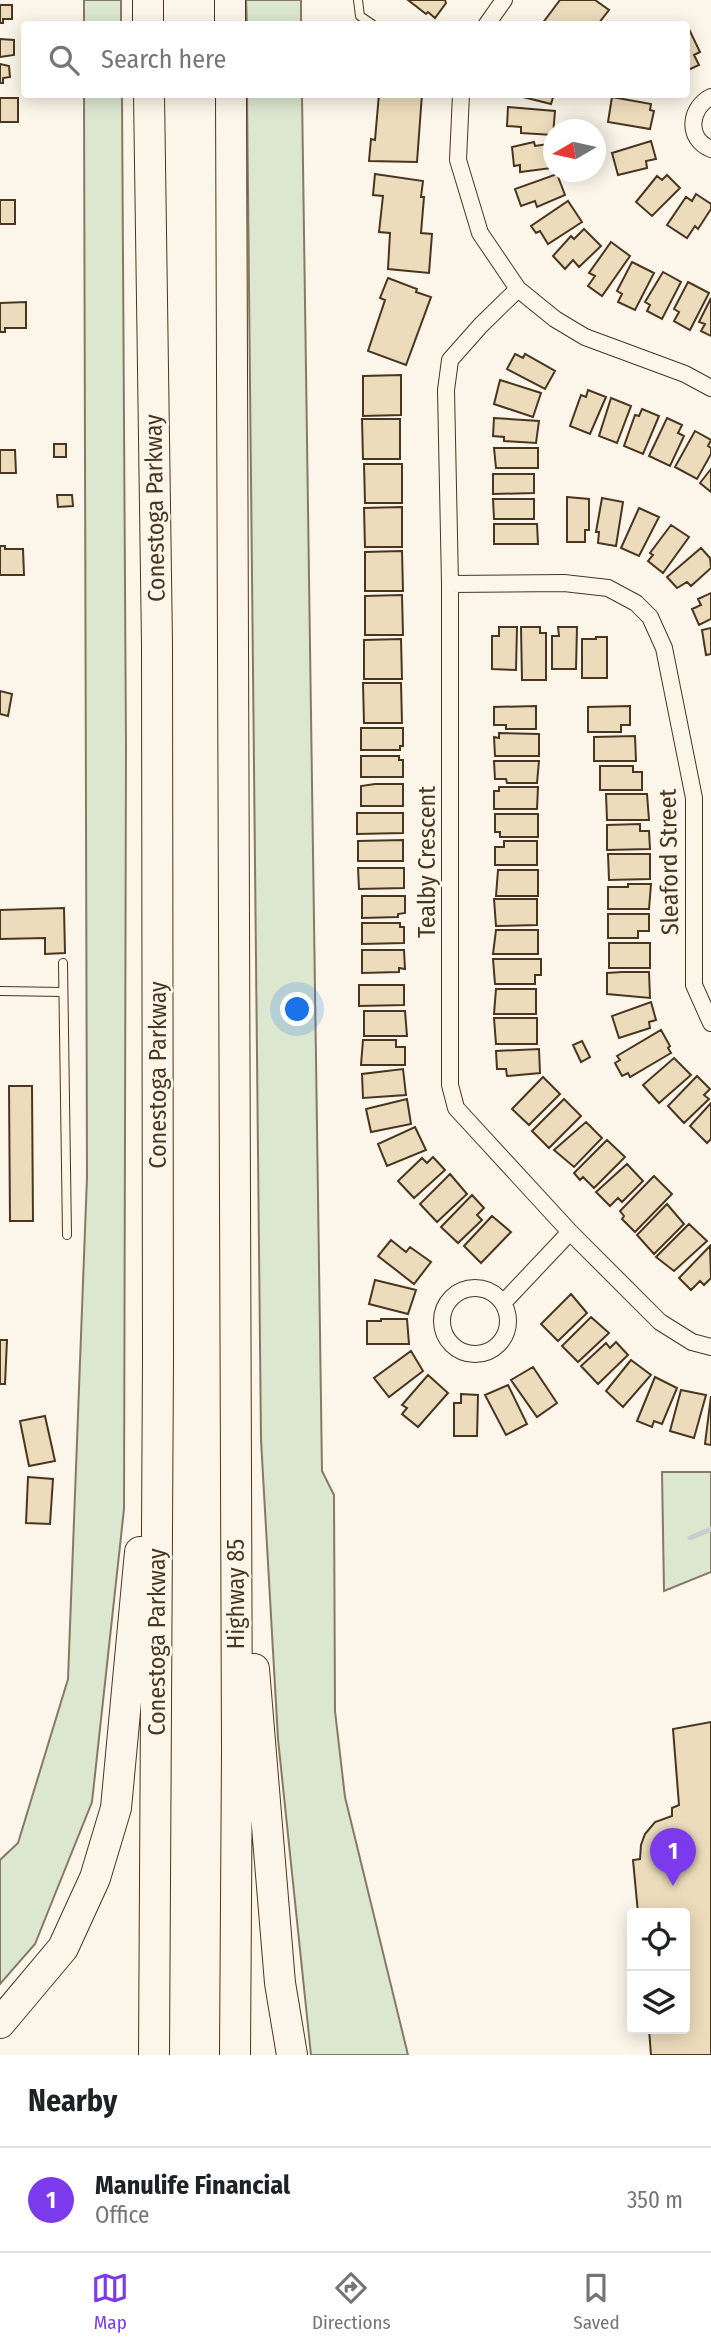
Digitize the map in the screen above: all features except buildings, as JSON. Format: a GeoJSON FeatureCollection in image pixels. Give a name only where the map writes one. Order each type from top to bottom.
{"type":"FeatureCollection","features":[{"type":"Feature","properties":{"kind":"highway"},"geometry":{"type":"LineString","coordinates":[[148,0],[148,21]]}},
{"type":"Feature","properties":{"kind":"highway"},"geometry":{"type":"LineString","coordinates":[[230,0],[230,21]]}},
{"type":"Feature","properties":{"kind":"highway","name":"Conestoga Parkway"},"geometry":{"type":"LineString","coordinates":[[149,98],[157,644],[158,1357],[154,2055]]}},
{"type":"Feature","properties":{"kind":"highway"},"geometry":{"type":"LineString","coordinates":[[231,98],[235,1438],[280,1983],[292,2055]]}},
{"type":"Feature","properties":{"kind":"highway"},"geometry":{"type":"LineString","coordinates":[[0,2023],[63,1948],[95,1878],[116,1808],[158,1357]]}},
{"type":"Feature","properties":{"kind":"highway","name":"Highway 85"},"geometry":{"type":"LineString","coordinates":[[235,1438],[235,2055]]}},
{"type":"Feature","properties":{"kind":"street"},"geometry":{"type":"LineString","coordinates":[[489,21],[504,0]]}},
{"type":"Feature","properties":{"kind":"street"},"geometry":{"type":"LineString","coordinates":[[711,97],[701,103],[692,121],[699,141],[711,149]]}},
{"type":"Feature","properties":{"kind":"street"},"geometry":{"type":"LineString","coordinates":[[461,98],[458,160],[480,233],[518,289],[555,319],[585,337],[685,374],[711,388]]}},
{"type":"Feature","properties":{"kind":"street","name":"Tealby Crescent"},"geometry":{"type":"LineString","coordinates":[[518,289],[450,360],[446,390],[450,584],[450,1085],[456,1108],[570,1232],[660,1322],[692,1342],[711,1347]]}},
{"type":"Feature","properties":{"kind":"street","name":"Sleaford Street"},"geometry":{"type":"LineString","coordinates":[[450,584],[564,583],[608,588],[636,603],[650,617],[664,648],[694,798],[694,985],[711,1024]]}},
{"type":"Feature","properties":{"kind":"street"},"geometry":{"type":"LineString","coordinates":[[503,1303],[570,1232]]}},
{"type":"Feature","properties":{"kind":"street"},"geometry":{"type":"LineString","coordinates":[[473,1288],[486,1290],[496,1295],[503,1303],[507,1314],[507,1328],[494,1348],[484,1353],[461,1351],[445,1334],[443,1313],[447,1304],[462,1291],[473,1288]]}},
{"type":"Feature","properties":{"kind":"lane"},"geometry":{"type":"LineString","coordinates":[[358,0],[360,16],[368,21]]}},
{"type":"Feature","properties":{"kind":"lane"},"geometry":{"type":"LineString","coordinates":[[63,963],[67,1235]]}},
{"type":"Feature","properties":{"kind":"lane"},"geometry":{"type":"LineString","coordinates":[[0,991],[63,992]]}},
{"type":"Feature","properties":{"kind":"green space"},"geometry":{"type":"Polygon","coordinates":[[[84,0],[121,0],[121,21],[84,21],[84,0]]]}},
{"type":"Feature","properties":{"kind":"green space"},"geometry":{"type":"Polygon","coordinates":[[[246,0],[301,0],[301,21],[247,21],[246,0]]]}},
{"type":"Feature","properties":{"kind":"green space"},"geometry":{"type":"Polygon","coordinates":[[[84,98],[122,98],[126,746],[124,1509],[92,1802],[35,1944],[0,1984],[0,1860],[18,1843],[68,1679],[87,1177],[84,98]]]}},
{"type":"Feature","properties":{"kind":"green space"},"geometry":{"type":"Polygon","coordinates":[[[247,98],[302,98],[322,1471],[334,1495],[335,1711],[345,1797],[408,2055],[311,2055],[278,1739],[261,1440],[247,98]]]}},
{"type":"Feature","properties":{"kind":"green space"},"geometry":{"type":"Polygon","coordinates":[[[662,1472],[711,1472],[711,1572],[664,1591],[662,1472]]]}},
{"type":"Feature","properties":{"kind":"waterway"},"geometry":{"type":"LineString","coordinates":[[690,1538],[711,1529]]}},
{"type":"Feature","properties":{"kind":"place","name":"Manulife Financial"},"geometry":{"type":"Point","coordinates":[673,1886]}}]}
